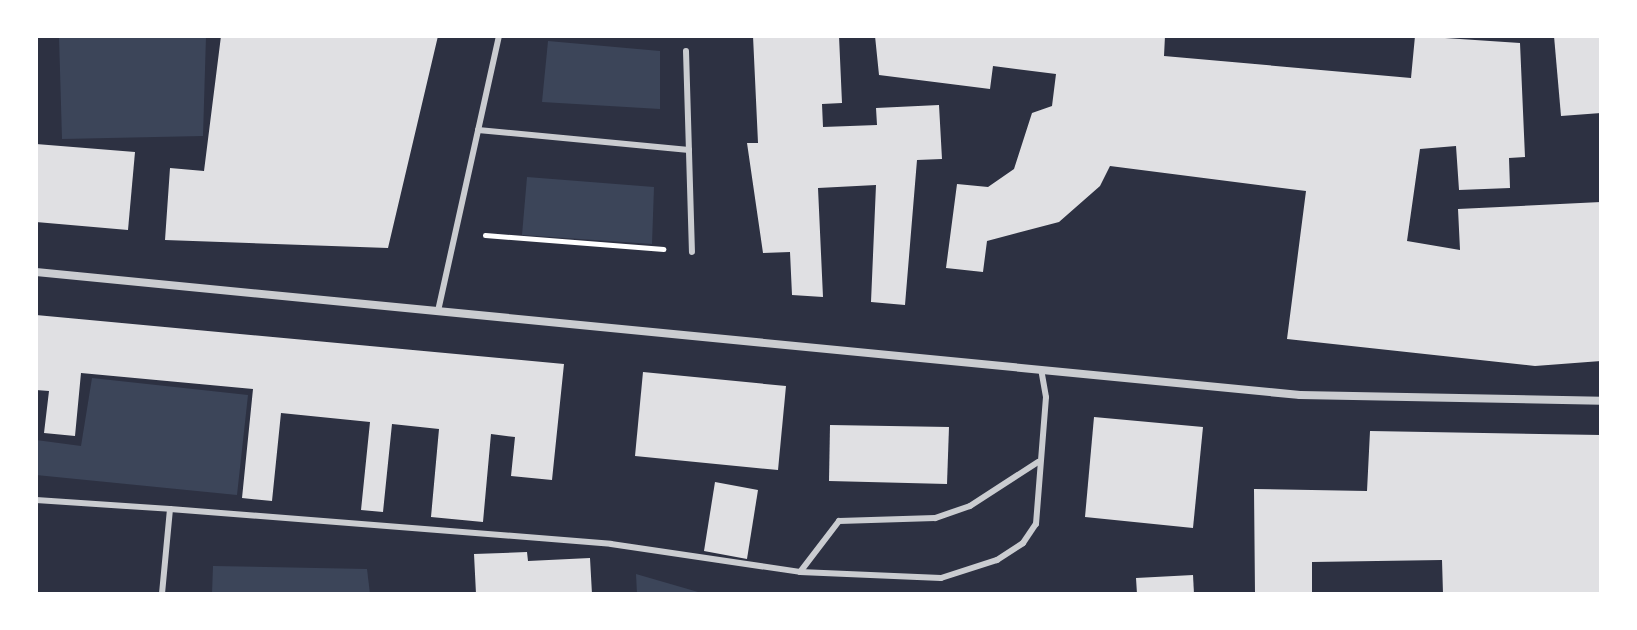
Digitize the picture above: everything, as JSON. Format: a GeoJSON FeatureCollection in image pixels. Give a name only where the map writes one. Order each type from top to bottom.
{"type":"FeatureCollection","features":[{"type":"Feature","properties":{"kind":"street"},"geometry":{"type":"LineString","coordinates":[[36,272],[1300,395],[1601,401]]}},
{"type":"Feature","properties":{"kind":"lane"},"geometry":{"type":"LineString","coordinates":[[438,311],[499,36]]}},
{"type":"Feature","properties":{"kind":"lane"},"geometry":{"type":"LineString","coordinates":[[686,51],[692,252]]}},
{"type":"Feature","properties":{"kind":"lane"},"geometry":{"type":"LineString","coordinates":[[478,130],[689,150]]}},
{"type":"Feature","properties":{"kind":"lane"},"geometry":{"type":"LineString","coordinates":[[36,500],[611,544],[800,572],[941,578],[997,560],[1036,524],[1038,462],[1046,397],[1041,369]]}},
{"type":"Feature","properties":{"kind":"lane"},"geometry":{"type":"LineString","coordinates":[[800,572],[839,521],[935,518],[970,506],[1038,462]]}},
{"type":"Feature","properties":{"kind":"lane"},"geometry":{"type":"LineString","coordinates":[[162,594],[170,509]]}},
{"type":"Feature","properties":{"kind":"path"},"geometry":{"type":"LineString","coordinates":[[455,233],[692,252]]}},
{"type":"Feature","properties":{"kind":"shaded area"},"geometry":{"type":"Polygon","coordinates":[[[59,36],[206,36],[203,136],[62,139],[59,36]]]}},
{"type":"Feature","properties":{"kind":"shaded area"},"geometry":{"type":"Polygon","coordinates":[[[548,41],[660,51],[660,109],[542,102],[548,41]]]}},
{"type":"Feature","properties":{"kind":"shaded area"},"geometry":{"type":"Polygon","coordinates":[[[527,177],[654,187],[652,244],[522,235],[527,177]]]}},
{"type":"Feature","properties":{"kind":"shaded area"},"geometry":{"type":"Polygon","coordinates":[[[92,378],[248,395],[237,495],[36,475],[36,440],[81,446],[92,378]]]}},
{"type":"Feature","properties":{"kind":"shaded area"},"geometry":{"type":"Polygon","coordinates":[[[213,566],[367,569],[370,594],[212,594],[213,566]]]}},
{"type":"Feature","properties":{"kind":"shaded area"},"geometry":{"type":"Polygon","coordinates":[[[636,574],[705,594],[637,594],[636,574]]]}},
{"type":"Feature","properties":{"kind":"building"},"geometry":{"type":"Polygon","coordinates":[[[221,36],[438,36],[388,248],[165,240],[170,168],[204,171],[221,36]]]}},
{"type":"Feature","properties":{"kind":"building"},"geometry":{"type":"Polygon","coordinates":[[[753,36],[839,36],[842,103],[822,104],[823,127],[877,125],[876,108],[939,105],[942,159],[917,160],[905,305],[871,302],[876,185],[818,188],[823,297],[792,295],[790,252],[763,253],[747,143],[758,143],[753,36]]]}},
{"type":"Feature","properties":{"kind":"building"},"geometry":{"type":"Polygon","coordinates":[[[875,36],[1165,36],[1164,56],[1411,78],[1415,36],[1520,43],[1525,157],[1509,158],[1510,188],[1459,190],[1456,146],[1420,149],[1407,241],[1460,250],[1458,209],[1601,202],[1601,361],[1535,366],[1287,339],[1306,191],[1110,166],[1100,186],[1059,222],[987,241],[983,272],[946,268],[957,184],[988,187],[1014,169],[1032,113],[1052,106],[1056,74],[993,66],[990,89],[879,75],[875,36]]]}},
{"type":"Feature","properties":{"kind":"building"},"geometry":{"type":"Polygon","coordinates":[[[1554,36],[1601,36],[1601,113],[1561,116],[1554,36]]]}},
{"type":"Feature","properties":{"kind":"building"},"geometry":{"type":"Polygon","coordinates":[[[36,144],[135,152],[128,230],[36,222],[36,144]]]}},
{"type":"Feature","properties":{"kind":"building"},"geometry":{"type":"Polygon","coordinates":[[[36,315],[564,364],[552,480],[511,476],[515,437],[491,434],[483,522],[431,517],[439,429],[392,424],[383,512],[361,510],[370,422],[281,413],[272,501],[242,498],[253,389],[81,373],[75,436],[44,433],[49,391],[36,390],[36,315]]]}},
{"type":"Feature","properties":{"kind":"building"},"geometry":{"type":"Polygon","coordinates":[[[643,372],[786,386],[778,470],[635,456],[643,372]]]}},
{"type":"Feature","properties":{"kind":"building"},"geometry":{"type":"Polygon","coordinates":[[[1094,417],[1203,427],[1193,528],[1085,517],[1094,417]]]}},
{"type":"Feature","properties":{"kind":"building"},"geometry":{"type":"Polygon","coordinates":[[[830,425],[949,427],[947,484],[829,481],[830,425]]]}},
{"type":"Feature","properties":{"kind":"building"},"geometry":{"type":"Polygon","coordinates":[[[1370,431],[1601,435],[1601,594],[1443,594],[1442,560],[1312,562],[1312,594],[1255,594],[1254,489],[1367,491],[1370,431]]]}},
{"type":"Feature","properties":{"kind":"building"},"geometry":{"type":"Polygon","coordinates":[[[715,482],[758,490],[747,559],[704,551],[715,482]]]}},
{"type":"Feature","properties":{"kind":"building"},"geometry":{"type":"Polygon","coordinates":[[[527,552],[528,561],[590,558],[592,594],[476,594],[474,554],[527,552]]]}},
{"type":"Feature","properties":{"kind":"building"},"geometry":{"type":"Polygon","coordinates":[[[1193,575],[1194,594],[1137,594],[1136,578],[1193,575]]]}}]}
